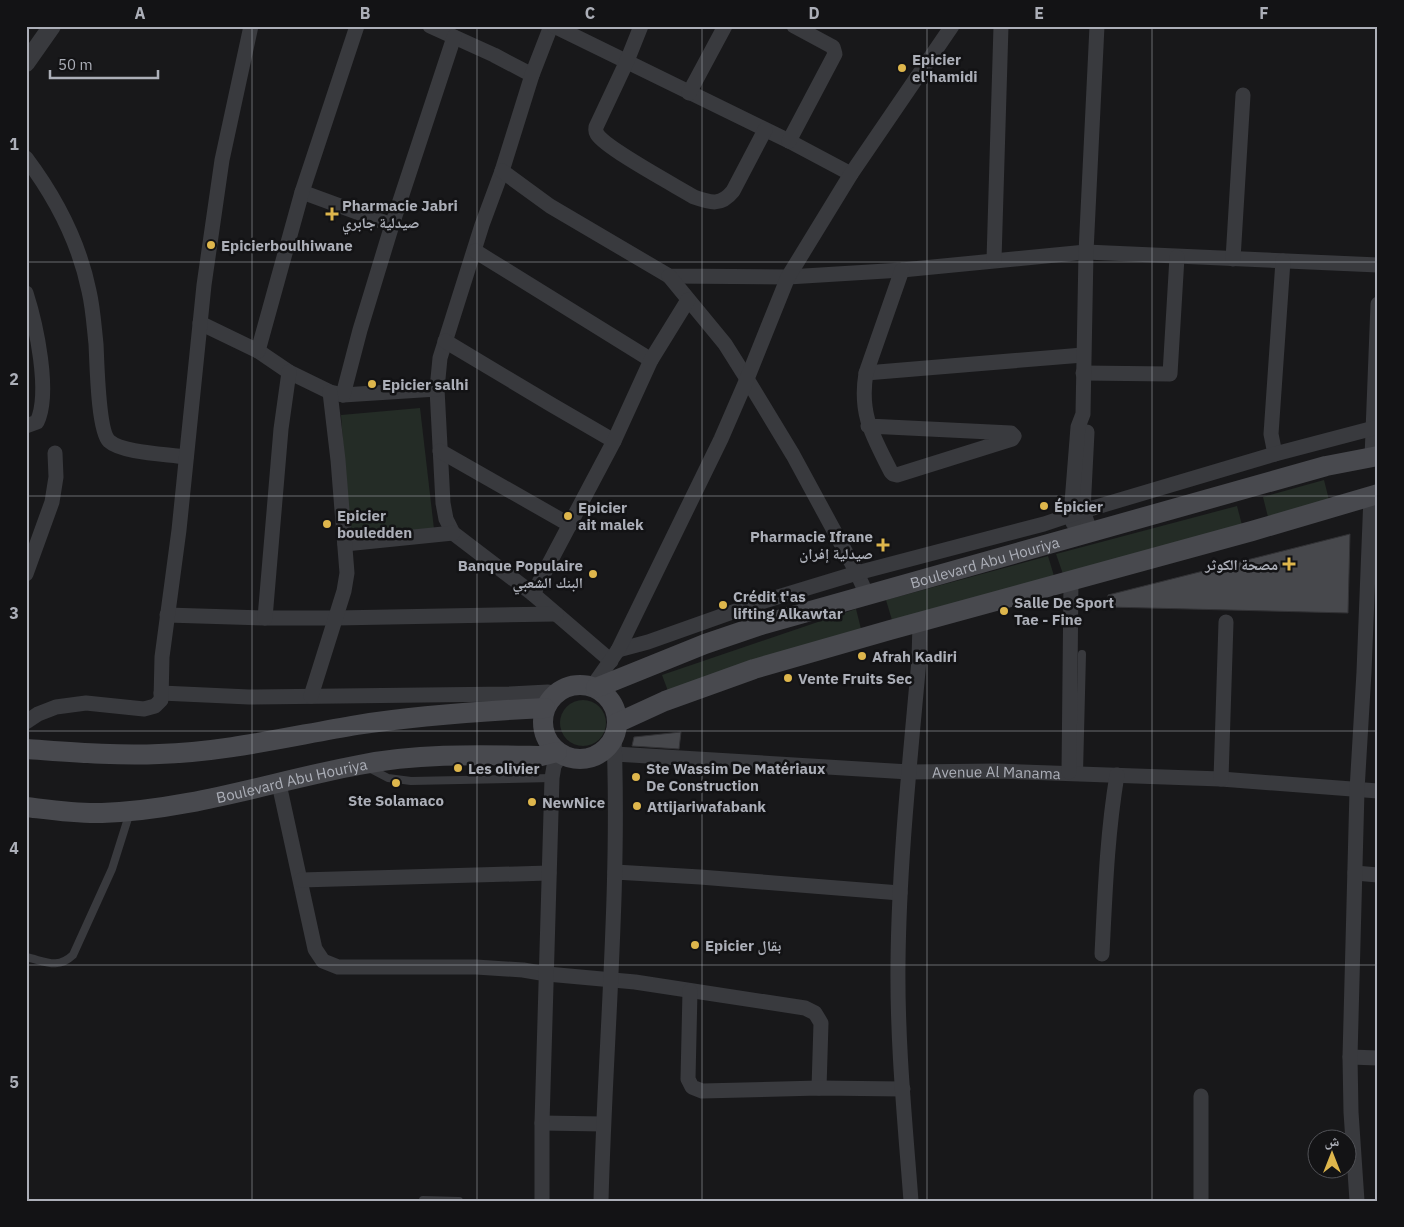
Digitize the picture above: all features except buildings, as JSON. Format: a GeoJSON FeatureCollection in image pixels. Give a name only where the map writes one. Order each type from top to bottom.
{"type":"FeatureCollection","features":[{"type":"Feature","properties":{"kind":"main road","name":"Boulevard Abu Houriya"},"geometry":{"type":"LineString","coordinates":[[594,688],[705,644],[764,624],[1326,466],[1375,457]]}},
{"type":"Feature","properties":{"kind":"main road"},"geometry":{"type":"LineString","coordinates":[[616,738],[616,711],[604,693],[594,688],[575,685],[567,687],[550,701],[543,721],[544,734],[548,742],[559,753],[578,759],[592,757],[604,751],[616,738],[665,701],[746,672],[1252,531],[1374,495]]}},
{"type":"Feature","properties":{"kind":"main road"},"geometry":{"type":"LineString","coordinates":[[26,749],[158,754],[250,744],[405,718],[550,701]]}},
{"type":"Feature","properties":{"kind":"main road","name":"Boulevard Abu Houriya"},"geometry":{"type":"LineString","coordinates":[[26,806],[101,813],[167,807],[279,784],[360,764],[396,759],[541,756],[559,753]]}},
{"type":"Feature","properties":{"kind":"street"},"geometry":{"type":"LineString","coordinates":[[26,63],[52,26]]}},
{"type":"Feature","properties":{"kind":"street"},"geometry":{"type":"LineString","coordinates":[[26,722],[46,710],[56,707],[110,704],[134,708],[151,707],[161,700],[161,666],[179,530],[200,323],[222,160],[251,26]]}},
{"type":"Feature","properties":{"kind":"street"},"geometry":{"type":"LineString","coordinates":[[258,351],[302,192],[357,26]]}},
{"type":"Feature","properties":{"kind":"street"},"geometry":{"type":"LineString","coordinates":[[430,26],[532,75]]}},
{"type":"Feature","properties":{"kind":"street"},"geometry":{"type":"LineString","coordinates":[[615,656],[556,614],[534,594],[453,533],[446,519],[443,503],[438,389],[440,358],[532,75],[552,26],[789,141],[851,174]]}},
{"type":"Feature","properties":{"kind":"street"},"geometry":{"type":"LineString","coordinates":[[641,26],[596,127],[596,134],[614,149],[694,197],[717,202],[727,198],[733,191],[765,130]]}},
{"type":"Feature","properties":{"kind":"street"},"geometry":{"type":"LineString","coordinates":[[689,93],[725,26]]}},
{"type":"Feature","properties":{"kind":"street"},"geometry":{"type":"LineString","coordinates":[[789,141],[835,54],[833,47],[794,26]]}},
{"type":"Feature","properties":{"kind":"street"},"geometry":{"type":"LineString","coordinates":[[994,260],[1001,26]]}},
{"type":"Feature","properties":{"kind":"street"},"geometry":{"type":"LineString","coordinates":[[1084,535],[1077,513],[1088,426],[1083,414],[1083,355],[1096,26]]}},
{"type":"Feature","properties":{"kind":"street"},"geometry":{"type":"LineString","coordinates":[[594,688],[615,656],[721,439],[788,277],[851,174],[948,27]]}},
{"type":"Feature","properties":{"kind":"street"},"geometry":{"type":"LineString","coordinates":[[311,696],[344,591],[347,573],[338,460],[336,393],[360,330],[392,225],[454,37]]}},
{"type":"Feature","properties":{"kind":"street"},"geometry":{"type":"LineString","coordinates":[[1233,259],[1243,95]]}},
{"type":"Feature","properties":{"kind":"street"},"geometry":{"type":"LineString","coordinates":[[26,158],[50,193],[65,222],[78,252],[89,289],[100,402],[107,439],[117,447],[186,457]]}},
{"type":"Feature","properties":{"kind":"street"},"geometry":{"type":"LineString","coordinates":[[502,171],[550,206],[669,276],[724,344],[747,379],[793,455],[867,595]]}},
{"type":"Feature","properties":{"kind":"street"},"geometry":{"type":"LineString","coordinates":[[302,192],[392,225]]}},
{"type":"Feature","properties":{"kind":"street"},"geometry":{"type":"LineString","coordinates":[[475,251],[651,360]]}},
{"type":"Feature","properties":{"kind":"street"},"geometry":{"type":"LineString","coordinates":[[669,276],[788,277],[902,270],[1086,252],[1378,265]]}},
{"type":"Feature","properties":{"kind":"street"},"geometry":{"type":"LineString","coordinates":[[1083,373],[1170,374],[1177,256]]}},
{"type":"Feature","properties":{"kind":"street"},"geometry":{"type":"LineString","coordinates":[[1275,454],[1271,434],[1283,261]]}},
{"type":"Feature","properties":{"kind":"street"},"geometry":{"type":"LineString","coordinates":[[868,426],[1011,433],[1014,436],[1012,439],[897,474],[891,472],[868,426],[863,391],[866,374],[902,270]]}},
{"type":"Feature","properties":{"kind":"street"},"geometry":{"type":"LineString","coordinates":[[26,294],[36,326],[41,372],[42,413],[37,422],[26,426]]}},
{"type":"Feature","properties":{"kind":"street"},"geometry":{"type":"LineString","coordinates":[[534,594],[614,441],[651,360],[688,300]]}},
{"type":"Feature","properties":{"kind":"street"},"geometry":{"type":"LineString","coordinates":[[1375,457],[1374,428],[1378,304]]}},
{"type":"Feature","properties":{"kind":"street"},"geometry":{"type":"LineString","coordinates":[[200,323],[258,351],[289,372],[336,393],[438,389]]}},
{"type":"Feature","properties":{"kind":"street"},"geometry":{"type":"LineString","coordinates":[[445,341],[614,441]]}},
{"type":"Feature","properties":{"kind":"street"},"geometry":{"type":"LineString","coordinates":[[866,374],[1083,355]]}},
{"type":"Feature","properties":{"kind":"street"},"geometry":{"type":"LineString","coordinates":[[265,618],[281,429],[289,372]]}},
{"type":"Feature","properties":{"kind":"street"},"geometry":{"type":"LineString","coordinates":[[615,656],[758,603],[857,573],[1044,524],[1231,469],[1275,454],[1374,428]]}},
{"type":"Feature","properties":{"kind":"street"},"geometry":{"type":"LineString","coordinates":[[440,451],[570,525]]}},
{"type":"Feature","properties":{"kind":"street"},"geometry":{"type":"LineString","coordinates":[[26,574],[52,502],[56,477],[55,453]]}},
{"type":"Feature","properties":{"kind":"street"},"geometry":{"type":"LineString","coordinates":[[1357,1201],[1351,1112],[1350,1058],[1357,790],[1374,495]]}},
{"type":"Feature","properties":{"kind":"street"},"geometry":{"type":"LineString","coordinates":[[345,544],[453,533]]}},
{"type":"Feature","properties":{"kind":"street"},"geometry":{"type":"LineString","coordinates":[[1071,580],[1074,773]]}},
{"type":"Feature","properties":{"kind":"street"},"geometry":{"type":"LineString","coordinates":[[167,615],[336,618],[556,614]]}},
{"type":"Feature","properties":{"kind":"street"},"geometry":{"type":"LineString","coordinates":[[911,1201],[898,997],[900,893],[919,660],[920,622]]}},
{"type":"Feature","properties":{"kind":"street"},"geometry":{"type":"LineString","coordinates":[[1221,779],[1226,622]]}},
{"type":"Feature","properties":{"kind":"street"},"geometry":{"type":"LineString","coordinates":[[161,693],[249,697],[548,692],[550,701]]}},
{"type":"Feature","properties":{"kind":"street"},"geometry":{"type":"LineString","coordinates":[[601,1201],[615,872],[616,738]]}},
{"type":"Feature","properties":{"kind":"street","name":"Avenue Al Manama"},"geometry":{"type":"LineString","coordinates":[[616,738],[909,772],[996,771],[1074,773],[1221,779],[1378,791]]}},
{"type":"Feature","properties":{"kind":"street"},"geometry":{"type":"LineString","coordinates":[[542,1201],[542,1123],[552,778],[559,753]]}},
{"type":"Feature","properties":{"kind":"street"},"geometry":{"type":"LineString","coordinates":[[1102,954],[1108,836],[1117,775]]}},
{"type":"Feature","properties":{"kind":"street"},"geometry":{"type":"LineString","coordinates":[[279,784],[316,949],[323,961],[338,967],[476,967],[523,970],[547,974],[611,979],[806,1008],[815,1013],[821,1024],[819,1088]]}},
{"type":"Feature","properties":{"kind":"street"},"geometry":{"type":"LineString","coordinates":[[615,872],[759,881],[900,893]]}},
{"type":"Feature","properties":{"kind":"street"},"geometry":{"type":"LineString","coordinates":[[301,880],[549,873]]}},
{"type":"Feature","properties":{"kind":"street"},"geometry":{"type":"LineString","coordinates":[[1355,873],[1378,875]]}},
{"type":"Feature","properties":{"kind":"street"},"geometry":{"type":"LineString","coordinates":[[690,991],[688,1079],[692,1087],[702,1091],[819,1088],[903,1089]]}},
{"type":"Feature","properties":{"kind":"street"},"geometry":{"type":"LineString","coordinates":[[1350,1058],[1378,1058]]}},
{"type":"Feature","properties":{"kind":"street"},"geometry":{"type":"LineString","coordinates":[[1201,1096],[1201,1201]]}},
{"type":"Feature","properties":{"kind":"street"},"geometry":{"type":"LineString","coordinates":[[542,1123],[603,1124]]}},
{"type":"Feature","properties":{"kind":"lane"},"geometry":{"type":"LineString","coordinates":[[1074,773],[1082,654]]}},
{"type":"Feature","properties":{"kind":"lane"},"geometry":{"type":"LineString","coordinates":[[360,764],[388,778],[411,781],[552,778]]}},
{"type":"Feature","properties":{"kind":"lane"},"geometry":{"type":"LineString","coordinates":[[26,957],[55,964],[65,963],[73,956],[112,869],[130,810]]}},
{"type":"Feature","properties":{"kind":"lane"},"geometry":{"type":"LineString","coordinates":[[423,1200],[459,1201]]}},
{"type":"Feature","properties":{"kind":"shaded area"},"geometry":{"type":"Polygon","coordinates":[[[420,408],[434,529],[350,539],[341,415],[420,408]]]}},
{"type":"Feature","properties":{"kind":"shaded area"},"geometry":{"type":"Polygon","coordinates":[[[1324,480],[1329,500],[1268,517],[1263,497],[1324,480]]]}},
{"type":"Feature","properties":{"kind":"shaded area"},"geometry":{"type":"Polygon","coordinates":[[[1237,506],[1242,525],[1063,574],[1056,554],[1237,506]]]}},
{"type":"Feature","properties":{"kind":"shaded area"},"geometry":{"type":"Polygon","coordinates":[[[1048,556],[1054,576],[892,620],[886,600],[1048,556]]]}},
{"type":"Feature","properties":{"kind":"shaded area"},"geometry":{"type":"Polygon","coordinates":[[[856,609],[861,629],[668,691],[662,675],[856,609]]]}},
{"type":"Feature","properties":{"kind":"shaded area"},"geometry":{"type":"Polygon","coordinates":[[[583,700],[596,704],[602,710],[606,723],[602,736],[596,742],[583,746],[570,742],[564,736],[560,723],[564,710],[570,704],[583,700]]]}},
{"type":"Feature","properties":{"kind":"place","name":"Epicier el'hamidi"},"geometry":{"type":"Point","coordinates":[902,68]}},
{"type":"Feature","properties":{"kind":"place","name":"Pharmacie Jabri صيدلية جابري"},"geometry":{"type":"Point","coordinates":[332,214]}},
{"type":"Feature","properties":{"kind":"place","name":"Epicierboulhiwane"},"geometry":{"type":"Point","coordinates":[211,245]}},
{"type":"Feature","properties":{"kind":"place","name":"Epicier salhi"},"geometry":{"type":"Point","coordinates":[372,384]}},
{"type":"Feature","properties":{"kind":"place","name":"Épicier"},"geometry":{"type":"Point","coordinates":[1044,506]}},
{"type":"Feature","properties":{"kind":"place","name":"Epicier ait malek"},"geometry":{"type":"Point","coordinates":[568,516]}},
{"type":"Feature","properties":{"kind":"place","name":"Epicier bouledden"},"geometry":{"type":"Point","coordinates":[327,524]}},
{"type":"Feature","properties":{"kind":"place","name":"Pharmacie Ifrane صيدلية إفران"},"geometry":{"type":"Point","coordinates":[883,545]}},
{"type":"Feature","properties":{"kind":"place","name":"مصحة الكوثر"},"geometry":{"type":"Point","coordinates":[1289,564]}},
{"type":"Feature","properties":{"kind":"place","name":"Banque Populaire البنك الشعبي"},"geometry":{"type":"Point","coordinates":[593,574]}},
{"type":"Feature","properties":{"kind":"place","name":"Crédit t'as lifting Alkawtar"},"geometry":{"type":"Point","coordinates":[723,605]}},
{"type":"Feature","properties":{"kind":"place","name":"Salle De Sport Tae - Fine"},"geometry":{"type":"Point","coordinates":[1004,611]}},
{"type":"Feature","properties":{"kind":"place","name":"Afrah Kadiri"},"geometry":{"type":"Point","coordinates":[862,656]}},
{"type":"Feature","properties":{"kind":"place","name":"Vente Fruits Sec"},"geometry":{"type":"Point","coordinates":[788,678]}},
{"type":"Feature","properties":{"kind":"place","name":"Les olivier"},"geometry":{"type":"Point","coordinates":[458,768]}},
{"type":"Feature","properties":{"kind":"place","name":"Ste Wassim De Matériaux De Construction"},"geometry":{"type":"Point","coordinates":[636,777]}},
{"type":"Feature","properties":{"kind":"place","name":"Ste Solamaco"},"geometry":{"type":"Point","coordinates":[396,783]}},
{"type":"Feature","properties":{"kind":"place","name":"NewNice"},"geometry":{"type":"Point","coordinates":[532,802]}},
{"type":"Feature","properties":{"kind":"place","name":"Attijariwafabank"},"geometry":{"type":"Point","coordinates":[637,806]}},
{"type":"Feature","properties":{"kind":"place","name":"Epicier بقال"},"geometry":{"type":"Point","coordinates":[695,945]}}]}
